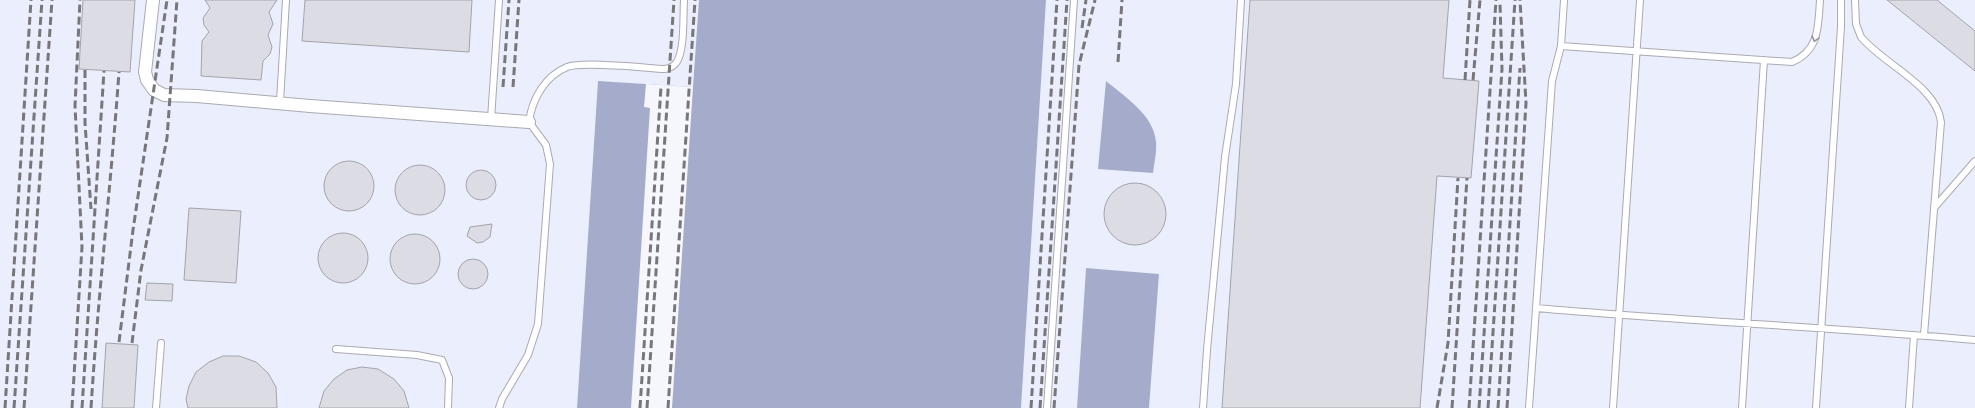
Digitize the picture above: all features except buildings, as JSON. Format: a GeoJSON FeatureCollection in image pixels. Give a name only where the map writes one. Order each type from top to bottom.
{"type":"FeatureCollection","features":[{"type":"Feature","properties":{"kind":"street"},"geometry":{"type":"LineString","coordinates":[[153,0],[145,72],[147,80],[154,90],[164,95],[280,102],[310,106],[529,122]]}},
{"type":"Feature","properties":{"kind":"lane"},"geometry":{"type":"LineString","coordinates":[[280,102],[286,0]]}},
{"type":"Feature","properties":{"kind":"lane"},"geometry":{"type":"LineString","coordinates":[[491,119],[499,0]]}},
{"type":"Feature","properties":{"kind":"lane"},"geometry":{"type":"LineString","coordinates":[[499,408],[502,399],[528,355],[538,324],[550,164],[546,145],[529,122],[532,106],[545,84],[552,76],[568,67],[584,65],[665,69],[671,68],[676,64],[681,52],[684,0]]}},
{"type":"Feature","properties":{"kind":"lane"},"geometry":{"type":"LineString","coordinates":[[1047,408],[1074,0]]}},
{"type":"Feature","properties":{"kind":"lane"},"geometry":{"type":"LineString","coordinates":[[1203,408],[1225,156],[1236,84],[1241,0]]}},
{"type":"Feature","properties":{"kind":"lane"},"geometry":{"type":"LineString","coordinates":[[1530,408],[1552,81],[1561,46],[1564,0]]}},
{"type":"Feature","properties":{"kind":"lane"},"geometry":{"type":"LineString","coordinates":[[1613,408],[1640,0]]}},
{"type":"Feature","properties":{"kind":"lane"},"geometry":{"type":"LineString","coordinates":[[1561,46],[1792,62],[1808,53],[1813,45],[1816,36],[1820,0]]}},
{"type":"Feature","properties":{"kind":"lane"},"geometry":{"type":"LineString","coordinates":[[1816,408],[1820,327],[1841,27],[1841,0]]}},
{"type":"Feature","properties":{"kind":"lane"},"geometry":{"type":"LineString","coordinates":[[1856,0],[1856,24],[1861,36],[1930,97],[1940,113],[1941,122],[1924,335]]}},
{"type":"Feature","properties":{"kind":"lane"},"geometry":{"type":"LineString","coordinates":[[1742,408],[1764,60]]}},
{"type":"Feature","properties":{"kind":"lane"},"geometry":{"type":"LineString","coordinates":[[1934,208],[1975,161]]}},
{"type":"Feature","properties":{"kind":"lane"},"geometry":{"type":"LineString","coordinates":[[1536,308],[1619,315],[1820,327],[1975,340]]}},
{"type":"Feature","properties":{"kind":"lane"},"geometry":{"type":"LineString","coordinates":[[1908,408],[1914,334]]}},
{"type":"Feature","properties":{"kind":"lane"},"geometry":{"type":"LineString","coordinates":[[156,408],[161,343]]}},
{"type":"Feature","properties":{"kind":"lane"},"geometry":{"type":"LineString","coordinates":[[336,349],[418,355],[442,360],[450,378],[448,408]]}},
{"type":"Feature","properties":{"kind":"shaded area"},"geometry":{"type":"Polygon","coordinates":[[[0,0],[699,0],[693,87],[598,82],[577,408],[0,408],[0,0]]]}},
{"type":"Feature","properties":{"kind":"shaded area"},"geometry":{"type":"Polygon","coordinates":[[[1046,0],[1975,0],[1975,408],[1149,408],[1159,274],[1086,268],[1077,408],[1021,408],[1046,0]]]}},
{"type":"Feature","properties":{"kind":"water"},"geometry":{"type":"Polygon","coordinates":[[[699,0],[1046,0],[1021,408],[577,408],[598,81],[693,87],[699,0]]]}},
{"type":"Feature","properties":{"kind":"water"},"geometry":{"type":"Polygon","coordinates":[[[1106,81],[1130,100],[1150,123],[1156,142],[1153,173],[1098,169],[1106,81]]]}},
{"type":"Feature","properties":{"kind":"water"},"geometry":{"type":"Polygon","coordinates":[[[1086,268],[1159,274],[1149,408],[1077,408],[1086,268]]]}},
{"type":"Feature","properties":{"kind":"pier"},"geometry":{"type":"Polygon","coordinates":[[[646,84],[693,87],[672,408],[631,408],[650,108],[644,107],[646,84]]]}},
{"type":"Feature","properties":{"kind":"railway"},"geometry":{"type":"LineString","coordinates":[[5,408],[31,0]]}},
{"type":"Feature","properties":{"kind":"railway"},"geometry":{"type":"LineString","coordinates":[[14,408],[42,0]]}},
{"type":"Feature","properties":{"kind":"railway"},"geometry":{"type":"LineString","coordinates":[[24,408],[52,0]]}},
{"type":"Feature","properties":{"kind":"railway"},"geometry":{"type":"LineString","coordinates":[[72,408],[82,247],[75,106],[80,0]]}},
{"type":"Feature","properties":{"kind":"railway"},"geometry":{"type":"LineString","coordinates":[[119,342],[133,230],[167,0]]}},
{"type":"Feature","properties":{"kind":"railway"},"geometry":{"type":"LineString","coordinates":[[132,343],[141,270],[167,138],[177,0]]}},
{"type":"Feature","properties":{"kind":"railway"},"geometry":{"type":"LineString","coordinates":[[503,87],[509,0]]}},
{"type":"Feature","properties":{"kind":"railway"},"geometry":{"type":"LineString","coordinates":[[513,87],[519,0]]}},
{"type":"Feature","properties":{"kind":"railway"},"geometry":{"type":"LineString","coordinates":[[647,408],[674,0]]}},
{"type":"Feature","properties":{"kind":"railway"},"geometry":{"type":"LineString","coordinates":[[668,408],[695,0]]}},
{"type":"Feature","properties":{"kind":"railway"},"geometry":{"type":"LineString","coordinates":[[1031,408],[1057,0]]}},
{"type":"Feature","properties":{"kind":"railway"},"geometry":{"type":"LineString","coordinates":[[1040,408],[1067,0]]}},
{"type":"Feature","properties":{"kind":"railway"},"geometry":{"type":"LineString","coordinates":[[1082,28],[1086,0]]}},
{"type":"Feature","properties":{"kind":"railway"},"geometry":{"type":"LineString","coordinates":[[1054,408],[1079,65],[1095,0]]}},
{"type":"Feature","properties":{"kind":"railway"},"geometry":{"type":"LineString","coordinates":[[1118,62],[1122,0]]}},
{"type":"Feature","properties":{"kind":"railway"},"geometry":{"type":"LineString","coordinates":[[1465,80],[1470,0]]}},
{"type":"Feature","properties":{"kind":"railway"},"geometry":{"type":"LineString","coordinates":[[1473,80],[1480,0]]}},
{"type":"Feature","properties":{"kind":"railway"},"geometry":{"type":"LineString","coordinates":[[1469,408],[1496,0]]}},
{"type":"Feature","properties":{"kind":"railway"},"geometry":{"type":"LineString","coordinates":[[1488,408],[1515,0]]}},
{"type":"Feature","properties":{"kind":"railway"},"geometry":{"type":"LineString","coordinates":[[1507,408],[1526,103],[1520,0]]}},
{"type":"Feature","properties":{"kind":"railway"},"geometry":{"type":"LineString","coordinates":[[1479,408],[1502,69],[1500,4]]}},
{"type":"Feature","properties":{"kind":"railway"},"geometry":{"type":"LineString","coordinates":[[1498,408],[1520,68]]}},
{"type":"Feature","properties":{"kind":"railway"},"geometry":{"type":"LineString","coordinates":[[85,70],[85,123],[91,209]]}},
{"type":"Feature","properties":{"kind":"railway"},"geometry":{"type":"LineString","coordinates":[[82,408],[104,71]]}},
{"type":"Feature","properties":{"kind":"railway"},"geometry":{"type":"LineString","coordinates":[[91,408],[119,72]]}},
{"type":"Feature","properties":{"kind":"railway"},"geometry":{"type":"LineString","coordinates":[[640,408],[661,87]]}},
{"type":"Feature","properties":{"kind":"railway"},"geometry":{"type":"LineString","coordinates":[[1437,408],[1448,343],[1458,178]]}},
{"type":"Feature","properties":{"kind":"railway"},"geometry":{"type":"LineString","coordinates":[[1452,408],[1467,178]]}}]}
